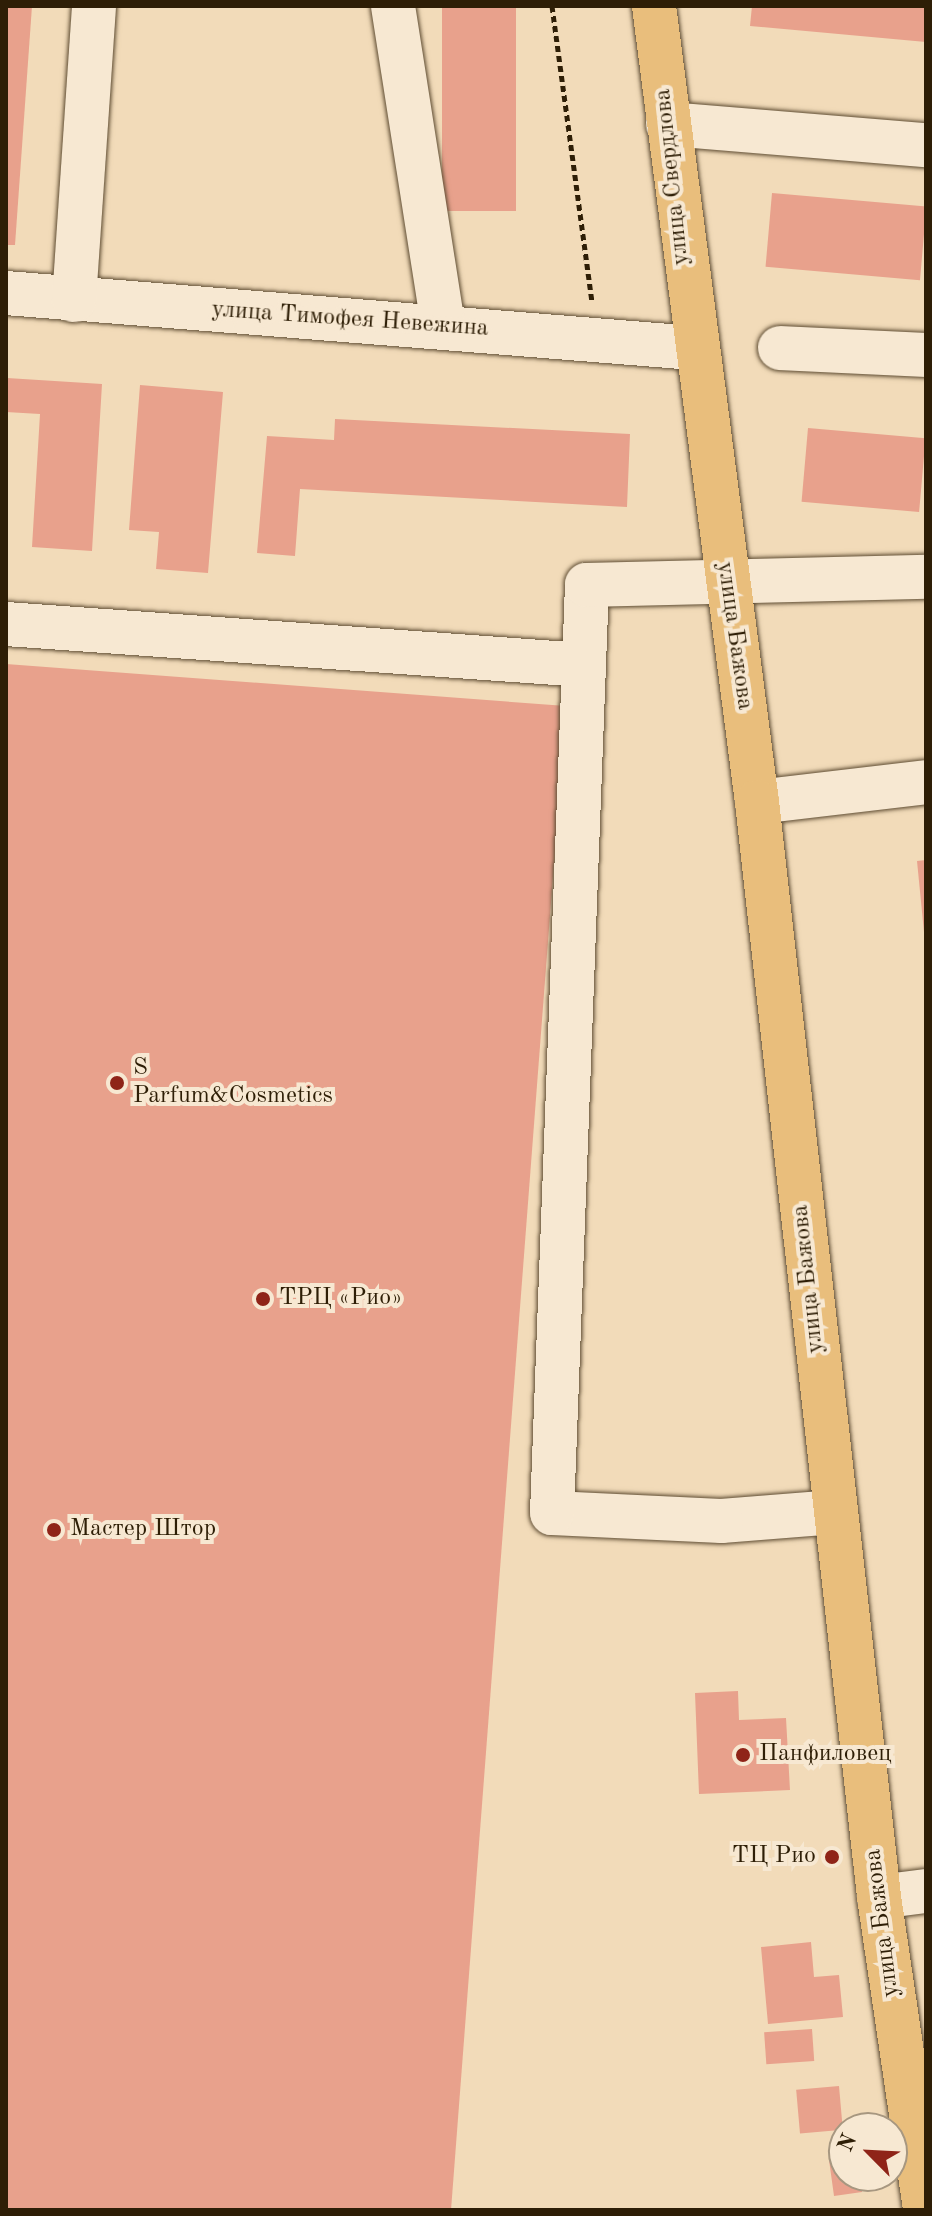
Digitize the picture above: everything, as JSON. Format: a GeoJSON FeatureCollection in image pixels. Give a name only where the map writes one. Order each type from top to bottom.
{"type":"FeatureCollection","features":[{"type":"Feature","properties":{"kind":"main road","name":"улица Свердлова"},"geometry":{"type":"LineString","coordinates":[[654,6],[694,348]]}},
{"type":"Feature","properties":{"kind":"main road","name":"улица Бажова"},"geometry":{"type":"LineString","coordinates":[[694,348],[757,802],[879,1897],[911,2028],[925,2210]]}},
{"type":"Feature","properties":{"kind":"street"},"geometry":{"type":"LineString","coordinates":[[74,300],[94,6]]}},
{"type":"Feature","properties":{"kind":"street"},"geometry":{"type":"LineString","coordinates":[[393,6],[443,325]]}},
{"type":"Feature","properties":{"kind":"street"},"geometry":{"type":"LineString","coordinates":[[668,124],[926,145]]}},
{"type":"Feature","properties":{"kind":"street","name":"улица Тимофея Невежина"},"geometry":{"type":"LineString","coordinates":[[6,293],[443,325],[694,348]]}},
{"type":"Feature","properties":{"kind":"street"},"geometry":{"type":"LineString","coordinates":[[780,348],[926,355]]}},
{"type":"Feature","properties":{"kind":"street"},"geometry":{"type":"LineString","coordinates":[[835,1512],[721,1521],[552,1513],[587,585],[926,577]]}},
{"type":"Feature","properties":{"kind":"street"},"geometry":{"type":"LineString","coordinates":[[6,624],[584,665]]}},
{"type":"Feature","properties":{"kind":"street"},"geometry":{"type":"LineString","coordinates":[[757,802],[926,782]]}},
{"type":"Feature","properties":{"kind":"street"},"geometry":{"type":"LineString","coordinates":[[879,1897],[926,1891]]}},
{"type":"Feature","properties":{"kind":"path"},"geometry":{"type":"LineString","coordinates":[[552,6],[598,340]]}},
{"type":"Feature","properties":{"kind":"building"},"geometry":{"type":"Polygon","coordinates":[[[6,6],[32,6],[15,245],[6,245],[6,6]]]}},
{"type":"Feature","properties":{"kind":"building"},"geometry":{"type":"Polygon","coordinates":[[[442,6],[516,6],[516,211],[442,211],[442,6]]]}},
{"type":"Feature","properties":{"kind":"building"},"geometry":{"type":"Polygon","coordinates":[[[752,6],[926,6],[926,42],[750,26],[752,6]]]}},
{"type":"Feature","properties":{"kind":"building"},"geometry":{"type":"Polygon","coordinates":[[[772,193],[926,206],[920,280],[766,267],[772,193]]]}},
{"type":"Feature","properties":{"kind":"building"},"geometry":{"type":"Polygon","coordinates":[[[7,378],[102,384],[92,551],[32,547],[40,414],[6,412],[7,378]]]}},
{"type":"Feature","properties":{"kind":"building"},"geometry":{"type":"Polygon","coordinates":[[[140,385],[223,392],[208,573],[156,569],[159,532],[129,530],[140,385]]]}},
{"type":"Feature","properties":{"kind":"building"},"geometry":{"type":"Polygon","coordinates":[[[335,419],[630,434],[627,507],[300,489],[295,556],[257,553],[267,436],[334,440],[335,419]]]}},
{"type":"Feature","properties":{"kind":"building"},"geometry":{"type":"Polygon","coordinates":[[[808,428],[926,438],[919,512],[802,502],[808,428]]]}},
{"type":"Feature","properties":{"kind":"building","name":"ТРЦ «Рио»"},"geometry":{"type":"Polygon","coordinates":[[[6,664],[566,706],[451,2210],[6,2210],[6,664]]]}},
{"type":"Feature","properties":{"kind":"building"},"geometry":{"type":"Polygon","coordinates":[[[926,860],[926,932],[924,932],[917,861],[926,860]]]}},
{"type":"Feature","properties":{"kind":"building","name":"Панфиловец"},"geometry":{"type":"Polygon","coordinates":[[[738,1691],[739,1720],[786,1718],[790,1790],[699,1794],[695,1693],[738,1691]]]}},
{"type":"Feature","properties":{"kind":"building"},"geometry":{"type":"Polygon","coordinates":[[[811,1942],[814,1977],[839,1975],[843,2017],[768,2024],[761,1947],[811,1942]]]}},
{"type":"Feature","properties":{"kind":"building"},"geometry":{"type":"Polygon","coordinates":[[[812,2029],[814,2061],[766,2064],[764,2032],[812,2029]]]}},
{"type":"Feature","properties":{"kind":"building"},"geometry":{"type":"Polygon","coordinates":[[[839,2086],[841,2112],[828,2112],[828,2131],[800,2134],[796,2090],[839,2086]]]}},
{"type":"Feature","properties":{"kind":"building"},"geometry":{"type":"Polygon","coordinates":[[[833,2192],[862,2192],[834,2196],[833,2192]]]}},
{"type":"Feature","properties":{"kind":"place","name":"S Parfum&Cosmetics"},"geometry":{"type":"Point","coordinates":[117,1083]}},
{"type":"Feature","properties":{"kind":"place","name":"ТРЦ «Рио»"},"geometry":{"type":"Point","coordinates":[263,1299]}},
{"type":"Feature","properties":{"kind":"place","name":"Мастер Штор"},"geometry":{"type":"Point","coordinates":[54,1530]}},
{"type":"Feature","properties":{"kind":"place","name":"Панфиловец"},"geometry":{"type":"Point","coordinates":[743,1755]}},
{"type":"Feature","properties":{"kind":"place","name":"ТЦ Рио"},"geometry":{"type":"Point","coordinates":[832,1857]}}]}
